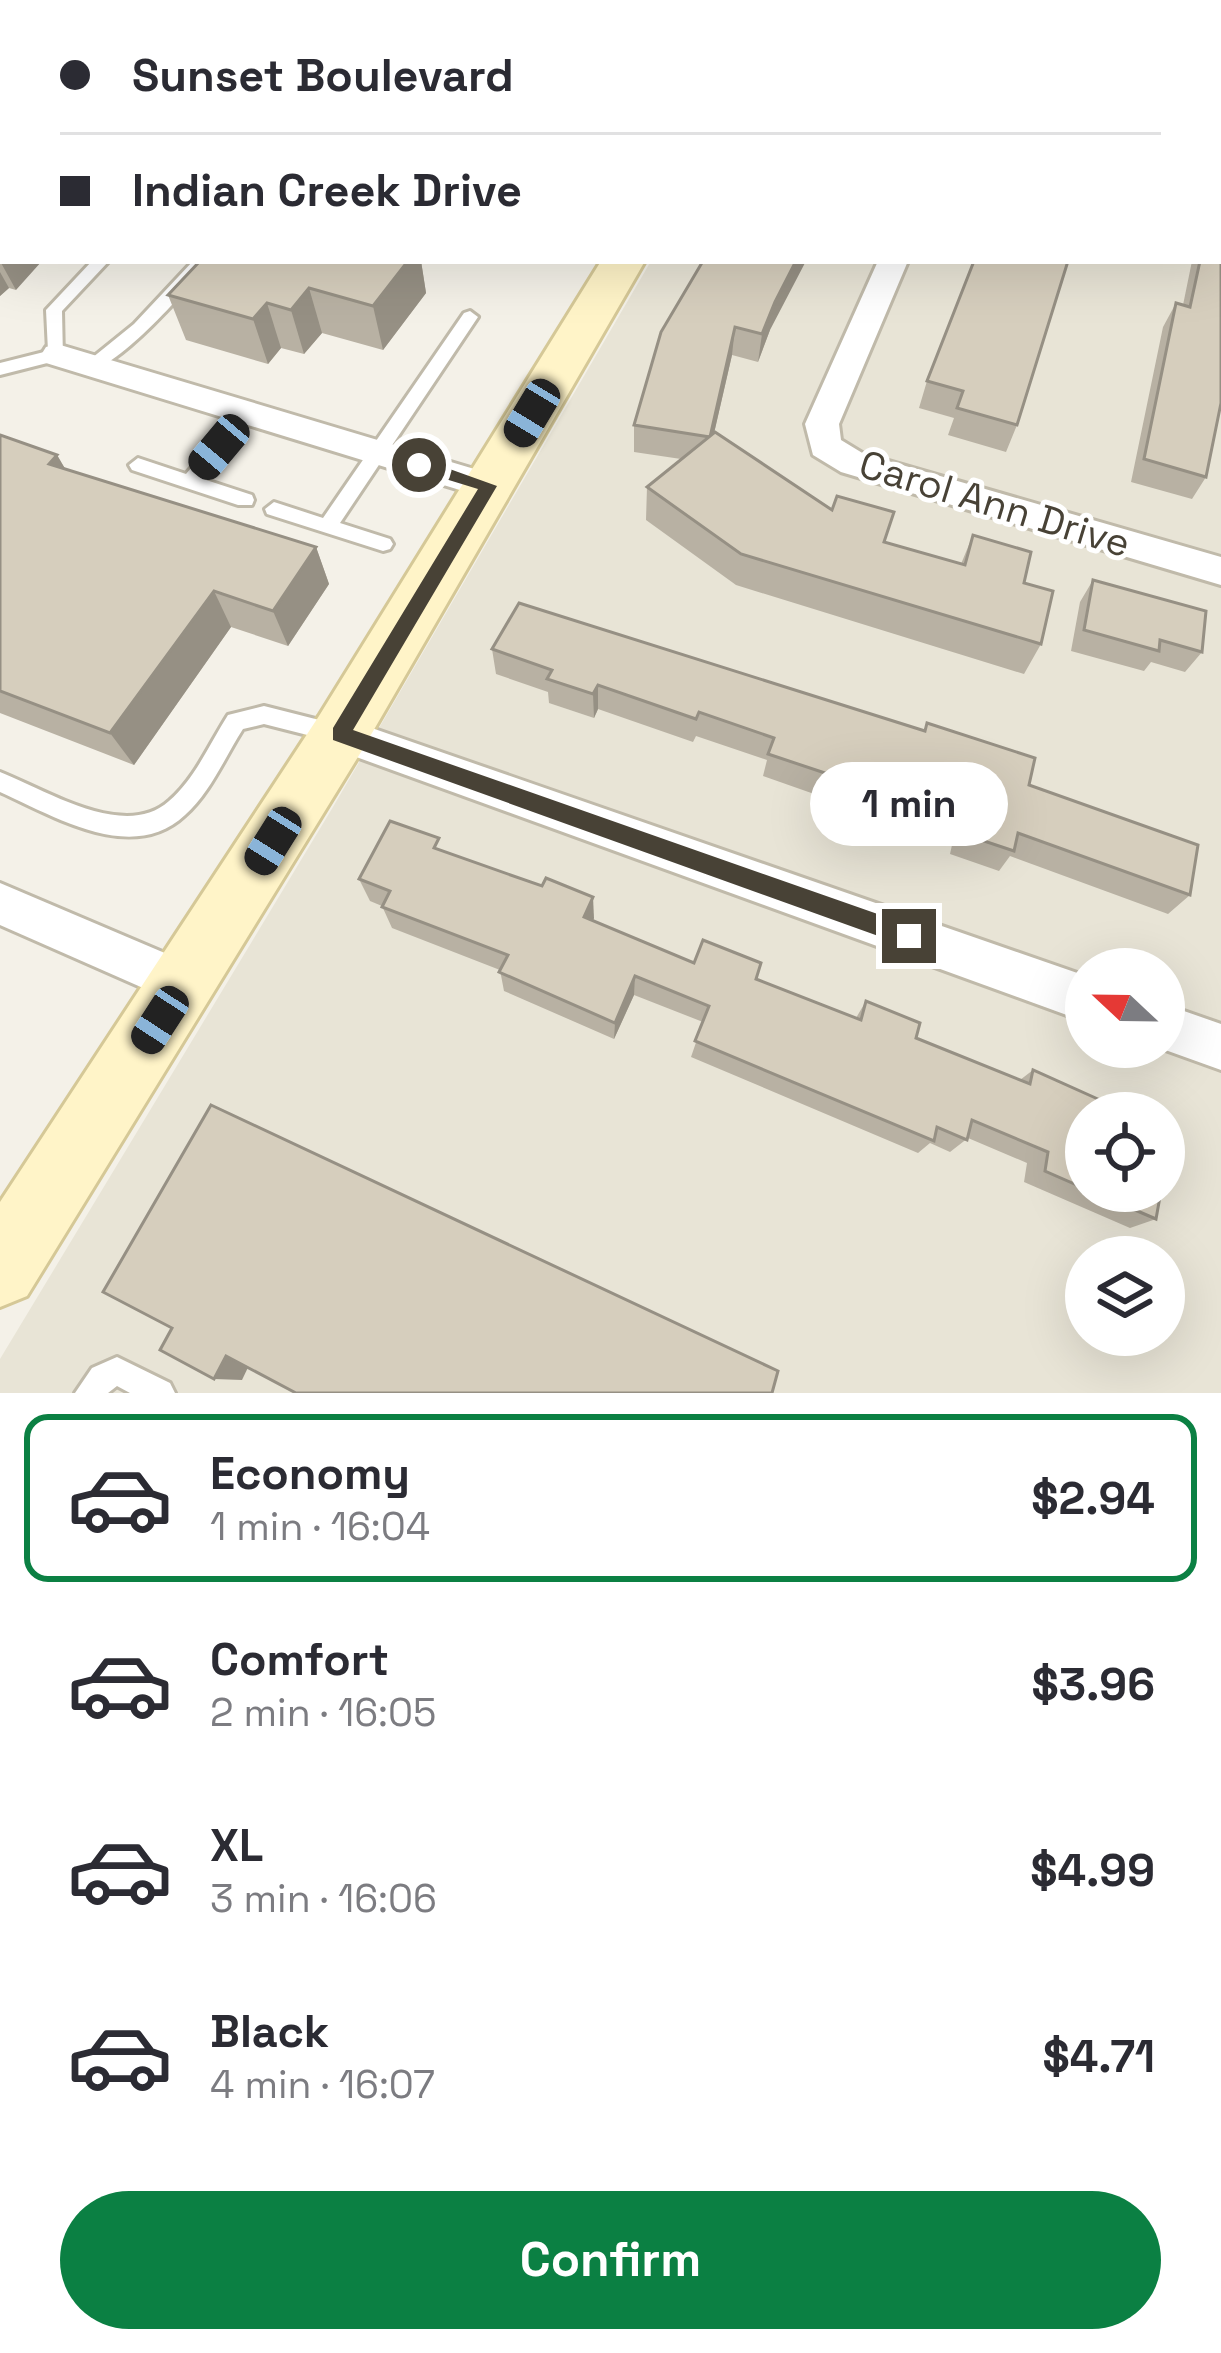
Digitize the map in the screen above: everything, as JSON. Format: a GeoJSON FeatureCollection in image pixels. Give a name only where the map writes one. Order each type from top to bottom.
{"type":"FeatureCollection","features":[{"type":"Feature","properties":{"kind":"street"},"geometry":{"type":"LineString","coordinates":[[0,1269],[340,734],[489,486],[612,264]]}},
{"type":"Feature","properties":{"kind":"street","name":"Carol Ann Drive"},"geometry":{"type":"LineString","coordinates":[[892,264],[822,424],[825,446],[853,463],[1221,571]]}},
{"type":"Feature","properties":{"kind":"street"},"geometry":{"type":"LineString","coordinates":[[57,355],[489,486]]}},
{"type":"Feature","properties":{"kind":"street"},"geometry":{"type":"LineString","coordinates":[[340,734],[1065,992]]}},
{"type":"Feature","properties":{"kind":"street"},"geometry":{"type":"LineString","coordinates":[[0,904],[184,984]]}},
{"type":"Feature","properties":{"kind":"street"},"geometry":{"type":"LineString","coordinates":[[1185,1034],[1221,1047]]}},
{"type":"Feature","properties":{"kind":"lane"},"geometry":{"type":"LineString","coordinates":[[0,369],[57,355],[53,321],[58,303],[98,264]]}},
{"type":"Feature","properties":{"kind":"lane"},"geometry":{"type":"LineString","coordinates":[[93,366],[140,328],[199,264]]}},
{"type":"Feature","properties":{"kind":"lane"},"geometry":{"type":"LineString","coordinates":[[327,527],[470,317]]}},
{"type":"Feature","properties":{"kind":"lane"},"geometry":{"type":"LineString","coordinates":[[190,482],[248,412]]}},
{"type":"Feature","properties":{"kind":"lane"},"geometry":{"type":"LineString","coordinates":[[138,465],[245,500]]}},
{"type":"Feature","properties":{"kind":"lane"},"geometry":{"type":"LineString","coordinates":[[274,509],[382,544]]}},
{"type":"Feature","properties":{"kind":"lane"},"geometry":{"type":"LineString","coordinates":[[0,782],[125,831],[151,827],[178,808],[236,722],[264,715],[340,734]]}},
{"type":"Feature","properties":{"kind":"lane"},"geometry":{"type":"LineString","coordinates":[[90,1393],[102,1378],[117,1371],[160,1393]]}},
{"type":"Feature","properties":{"kind":"shaded area"},"geometry":{"type":"Polygon","coordinates":[[[649,264],[1221,264],[1221,1393],[0,1393],[0,1359],[333,807],[649,264]]]}},
{"type":"Feature","properties":{"kind":"building"},"geometry":{"type":"Polygon","coordinates":[[[197,264],[406,264],[373,306],[309,288],[291,310],[267,303],[253,319],[168,295],[197,264]]]}},
{"type":"Feature","properties":{"kind":"building"},"geometry":{"type":"Polygon","coordinates":[[[701,264],[794,264],[762,334],[735,327],[710,437],[634,425],[661,332],[701,264]]]}},
{"type":"Feature","properties":{"kind":"building"},"geometry":{"type":"Polygon","coordinates":[[[973,264],[1067,264],[1017,425],[957,408],[963,391],[927,381],[973,264]]]}},
{"type":"Feature","properties":{"kind":"building"},"geometry":{"type":"Polygon","coordinates":[[[1199,264],[1221,264],[1221,403],[1206,477],[1144,459],[1176,303],[1190,307],[1199,264]]]}},
{"type":"Feature","properties":{"kind":"building"},"geometry":{"type":"Polygon","coordinates":[[[715,432],[832,510],[837,496],[894,512],[884,542],[965,565],[973,535],[1031,552],[1024,583],[1053,591],[1041,644],[741,554],[647,487],[715,432]]]}},
{"type":"Feature","properties":{"kind":"building"},"geometry":{"type":"Polygon","coordinates":[[[0,435],[57,455],[49,464],[316,547],[273,611],[214,591],[110,733],[0,691],[0,435]]]}},
{"type":"Feature","properties":{"kind":"building"},"geometry":{"type":"Polygon","coordinates":[[[1093,580],[1206,611],[1202,652],[1160,640],[1159,651],[1084,630],[1093,580]]]}},
{"type":"Feature","properties":{"kind":"building"},"geometry":{"type":"Polygon","coordinates":[[[519,603],[925,731],[927,723],[1035,758],[1029,785],[1198,845],[1190,895],[1018,833],[1014,851],[963,834],[969,806],[876,775],[868,800],[821,784],[825,773],[768,754],[774,738],[699,712],[696,719],[598,685],[593,694],[547,679],[552,670],[492,649],[519,603]]]}},
{"type":"Feature","properties":{"kind":"building"},"geometry":{"type":"Polygon","coordinates":[[[390,821],[439,838],[434,848],[542,886],[546,878],[593,897],[584,917],[694,963],[703,940],[761,963],[756,979],[861,1020],[866,1001],[920,1023],[916,1038],[1030,1084],[1033,1070],[1082,1092],[1065,1092],[1065,1180],[1045,1171],[1048,1152],[972,1120],[967,1140],[937,1127],[934,1141],[695,1041],[709,1006],[635,976],[615,1023],[499,972],[508,955],[382,907],[390,891],[359,879],[390,821]]]}},
{"type":"Feature","properties":{"kind":"building"},"geometry":{"type":"Polygon","coordinates":[[[211,1105],[778,1371],[772,1393],[296,1393],[226,1356],[214,1379],[160,1350],[172,1328],[103,1292],[211,1105]]]}},
{"type":"Feature","properties":{"kind":"route"},"geometry":{"type":"LineString","coordinates":[[419,465],[489,486],[340,734],[909,936]]}}]}
